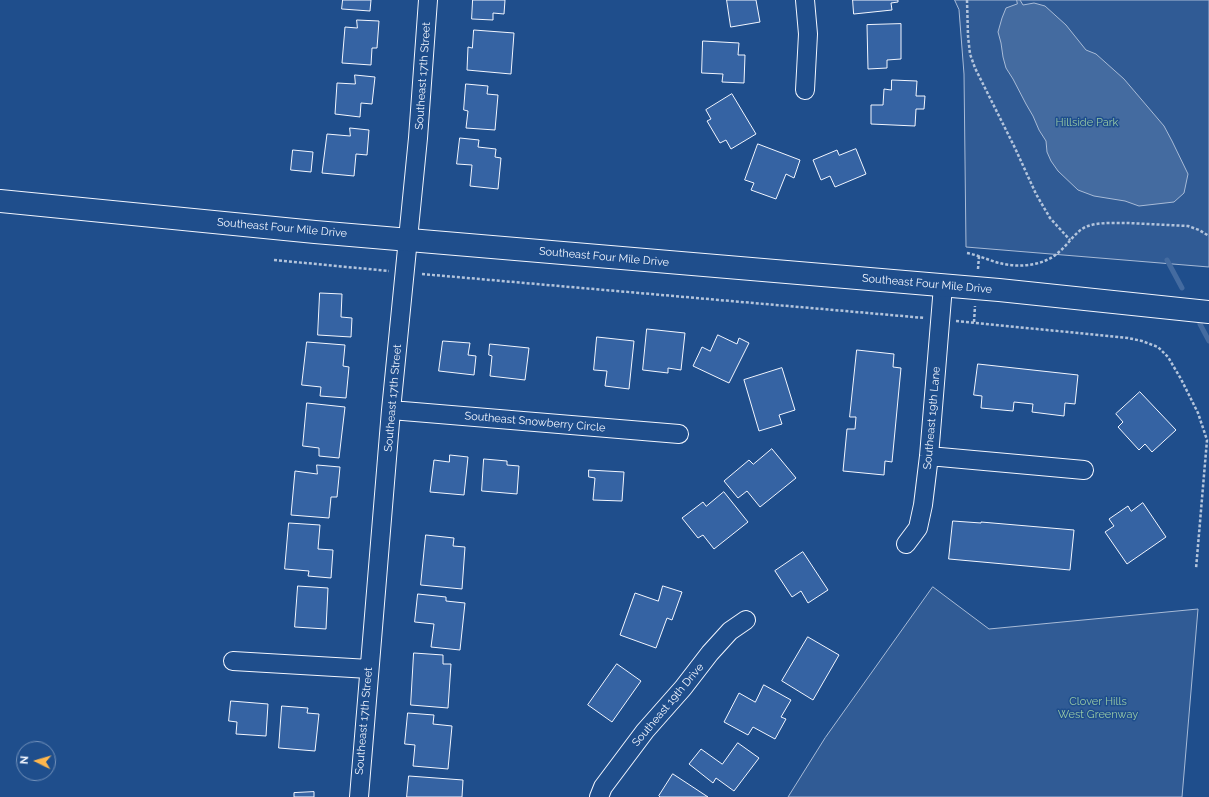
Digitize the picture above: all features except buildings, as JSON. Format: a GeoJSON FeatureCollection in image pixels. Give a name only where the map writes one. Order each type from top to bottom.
{"type":"FeatureCollection","features":[{"type":"Feature","properties":{"kind":"main road","name":"Southeast Four Mile Drive"},"geometry":{"type":"LineString","coordinates":[[0,201],[409,240],[999,290],[1209,312]]}},
{"type":"Feature","properties":{"kind":"street","name":"Southeast 17th Street"},"geometry":{"type":"LineString","coordinates":[[359,797],[391,410],[406,272],[418,138],[428,0]]}},
{"type":"Feature","properties":{"kind":"street"},"geometry":{"type":"LineString","coordinates":[[805,0],[808,34],[805,90]]}},
{"type":"Feature","properties":{"kind":"street","name":"Southeast 19th Lane"},"geometry":{"type":"LineString","coordinates":[[906,544],[918,528],[923,505],[929,456],[943,286]]}},
{"type":"Feature","properties":{"kind":"street","name":"Southeast Snowberry Circle"},"geometry":{"type":"LineString","coordinates":[[391,410],[679,434]]}},
{"type":"Feature","properties":{"kind":"street"},"geometry":{"type":"LineString","coordinates":[[929,456],[1084,470]]}},
{"type":"Feature","properties":{"kind":"street","name":"Southeast 19th Drive"},"geometry":{"type":"LineString","coordinates":[[599,797],[603,787],[644,731],[683,688],[710,653],[730,631],[746,620]]}},
{"type":"Feature","properties":{"kind":"street"},"geometry":{"type":"LineString","coordinates":[[233,661],[369,669]]}},
{"type":"Feature","properties":{"kind":"path"},"geometry":{"type":"LineString","coordinates":[[967,0],[970,54],[975,68],[1016,148],[1036,194],[1050,218],[1070,240]]}},
{"type":"Feature","properties":{"kind":"path"},"geometry":{"type":"LineString","coordinates":[[967,253],[1000,263],[1032,265],[1051,259],[1078,232],[1088,226],[1117,223],[1188,226],[1209,236]]}},
{"type":"Feature","properties":{"kind":"path"},"geometry":{"type":"LineString","coordinates":[[274,260],[974,322],[1128,338],[1142,341],[1158,347],[1168,357],[1198,413],[1206,440],[1196,568]]}},
{"type":"Feature","properties":{"kind":"shaded area","name":"Hillside Park"},"geometry":{"type":"Polygon","coordinates":[[[955,0],[1209,0],[1209,267],[966,247],[964,74],[959,10],[955,0]]]}},
{"type":"Feature","properties":{"kind":"shaded area"},"geometry":{"type":"Polygon","coordinates":[[[1017,0],[1020,0],[1023,5],[1034,3],[1045,6],[1066,25],[1086,50],[1096,54],[1124,79],[1164,126],[1188,174],[1184,193],[1174,202],[1139,206],[1125,201],[1094,196],[1078,190],[1058,171],[1047,152],[1046,141],[1006,68],[1003,57],[998,32],[1006,8],[1017,4],[1017,0]]]}},
{"type":"Feature","properties":{"kind":"shaded area","name":"Clover Hills West Greenway"},"geometry":{"type":"Polygon","coordinates":[[[933,587],[989,629],[1198,609],[1182,797],[788,797],[825,738],[933,587]]]}},
{"type":"Feature","properties":{"kind":"waterway"},"geometry":{"type":"LineString","coordinates":[[1167,260],[1182,288]]}},
{"type":"Feature","properties":{"kind":"waterway"},"geometry":{"type":"LineString","coordinates":[[1200,324],[1209,341]]}}]}
